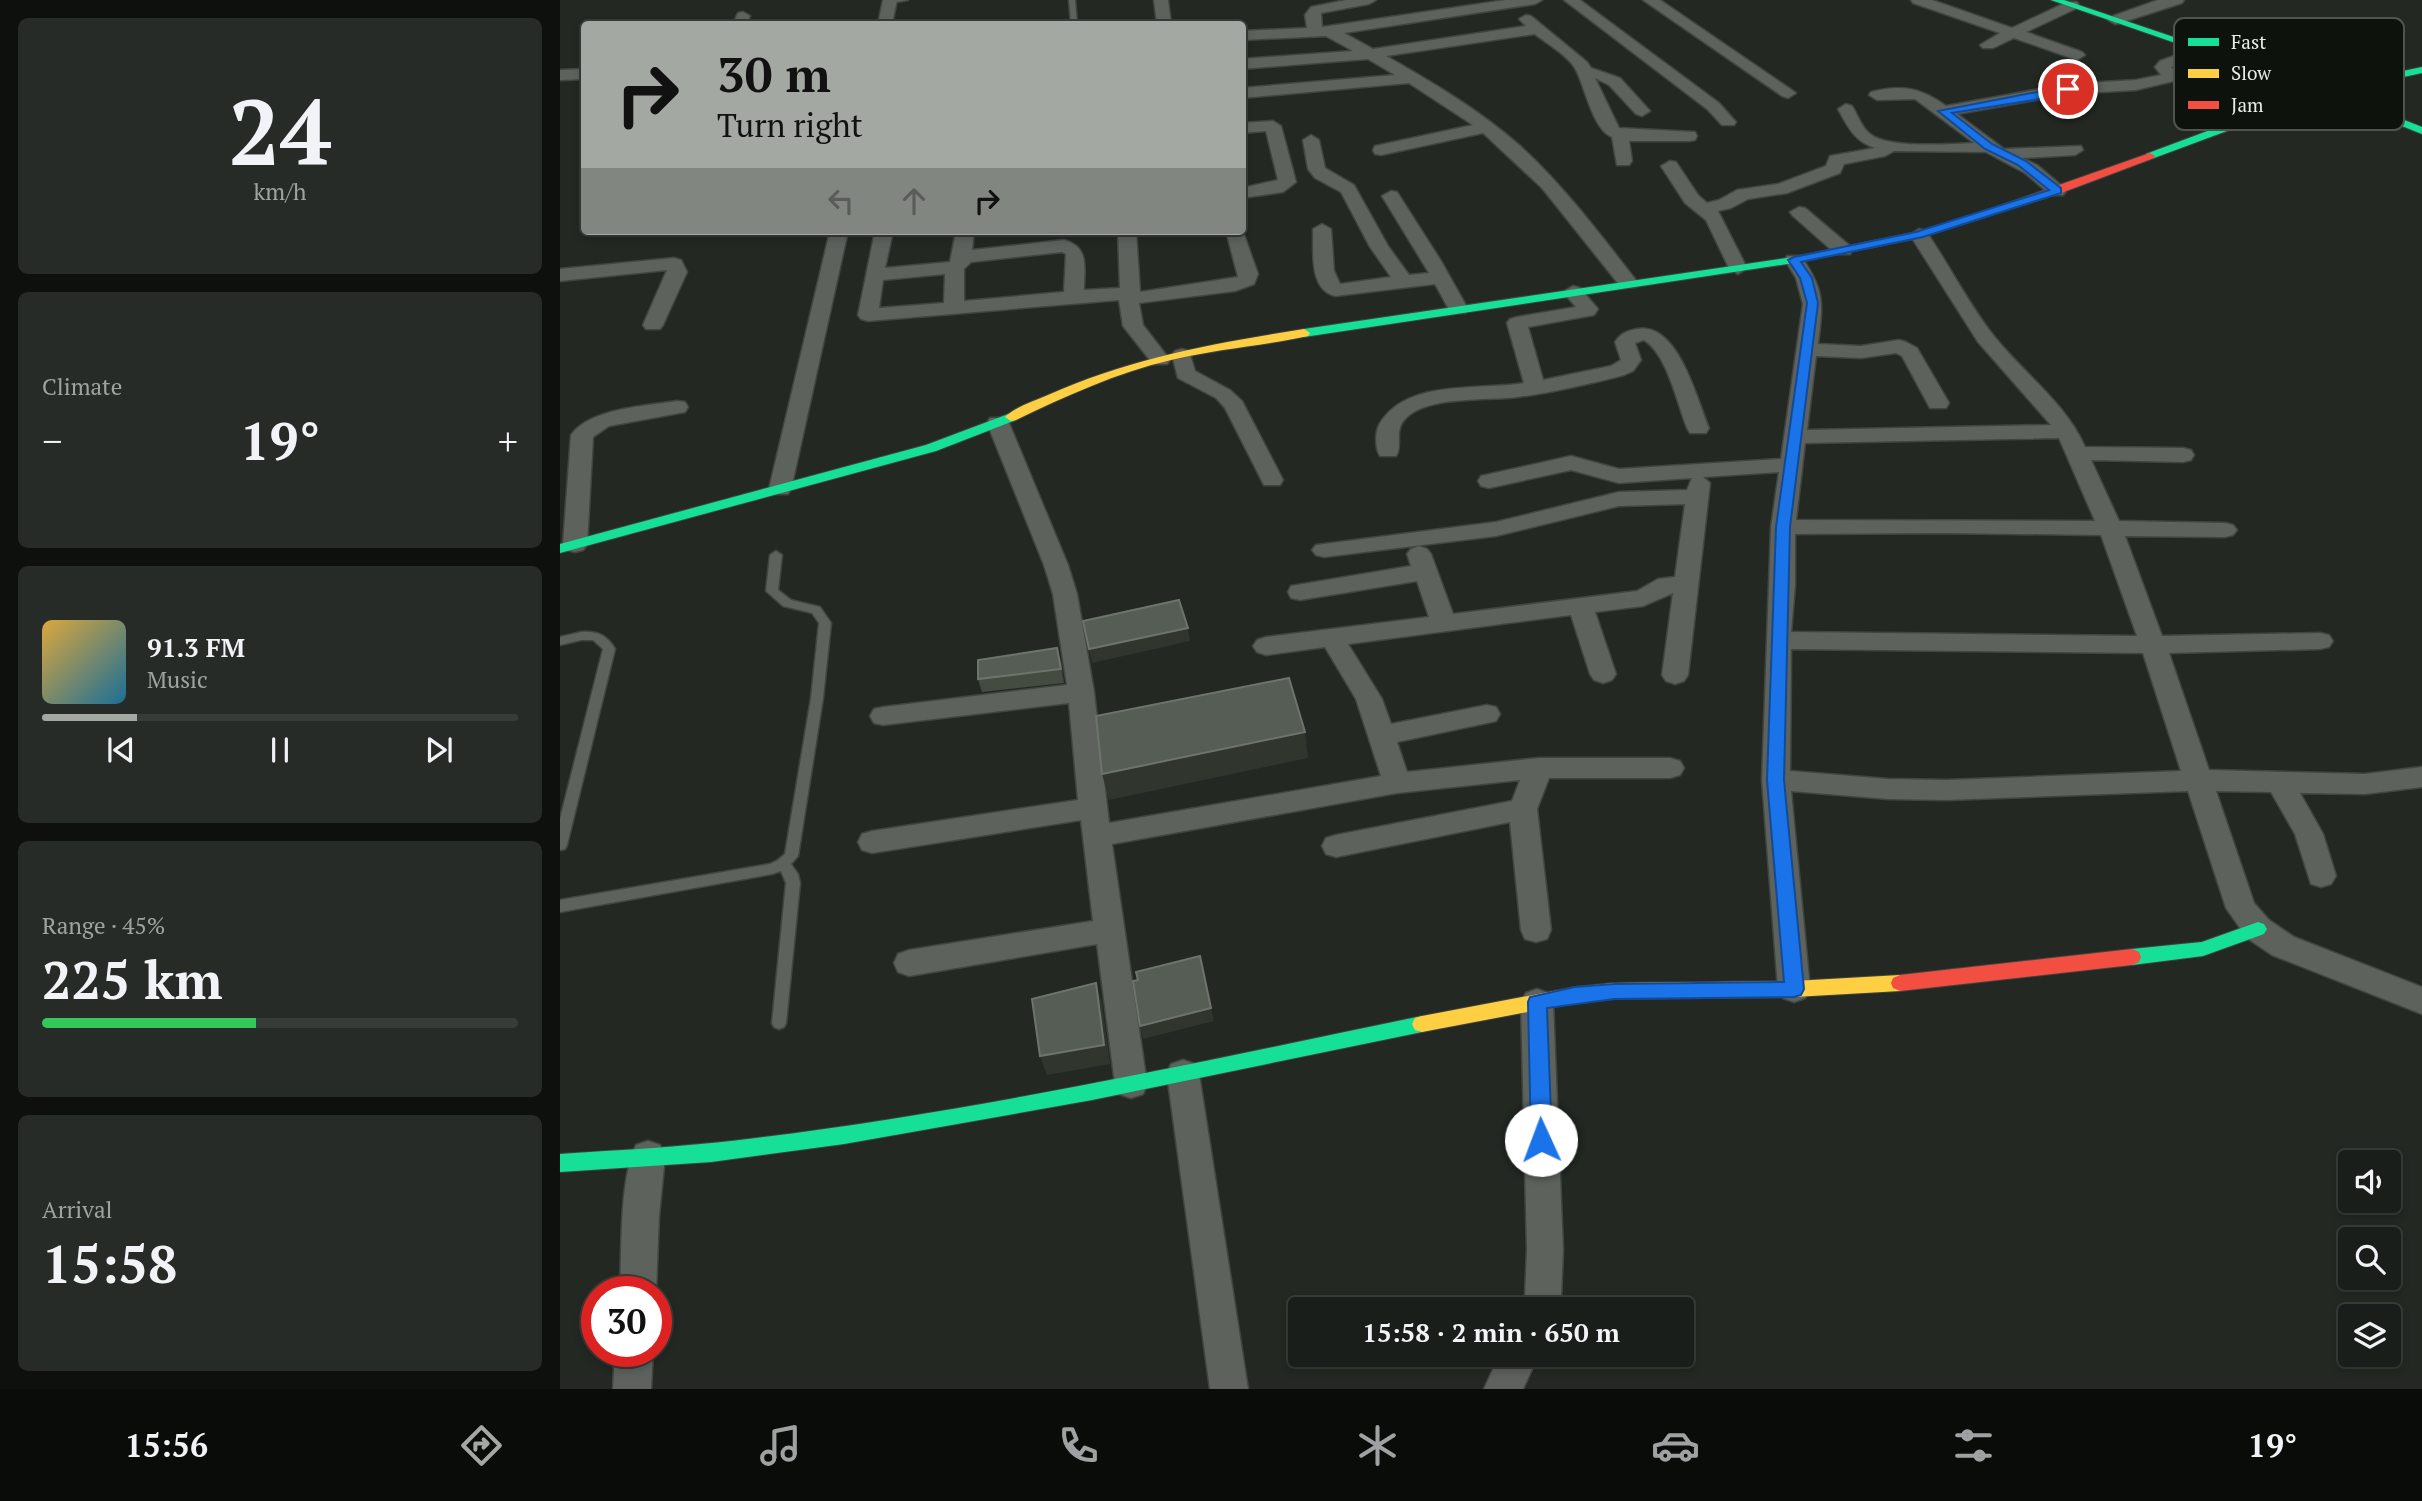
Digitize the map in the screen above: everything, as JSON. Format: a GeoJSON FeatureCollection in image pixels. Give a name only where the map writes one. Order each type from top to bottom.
{"type":"FeatureCollection","features":[{"type":"Feature","properties":{"kind":"street"},"geometry":{"type":"LineString","coordinates":[[886,21],[890,0]]}},
{"type":"Feature","properties":{"kind":"street"},"geometry":{"type":"LineString","coordinates":[[1161,0],[1164,21]]}},
{"type":"Feature","properties":{"kind":"street"},"geometry":{"type":"LineString","coordinates":[[1369,0],[1316,10],[1312,15],[1322,31],[1370,54],[1487,127],[1511,148],[1577,218],[1628,283]]}},
{"type":"Feature","properties":{"kind":"street"},"geometry":{"type":"LineString","coordinates":[[1246,36],[1322,31],[1535,0]]}},
{"type":"Feature","properties":{"kind":"street"},"geometry":{"type":"LineString","coordinates":[[1571,0],[1713,106],[1728,122]]}},
{"type":"Feature","properties":{"kind":"street"},"geometry":{"type":"LineString","coordinates":[[1650,0],[1788,93]]}},
{"type":"Feature","properties":{"kind":"street"},"geometry":{"type":"LineString","coordinates":[[1918,0],[2077,55]]}},
{"type":"Feature","properties":{"kind":"street"},"geometry":{"type":"LineString","coordinates":[[2055,0],[2174,41]]}},
{"type":"Feature","properties":{"kind":"street"},"geometry":{"type":"LineString","coordinates":[[2115,20],[2177,0]]}},
{"type":"Feature","properties":{"kind":"street"},"geometry":{"type":"LineString","coordinates":[[1509,4],[1574,57],[1585,71],[1608,127],[1620,135],[1689,136]]}},
{"type":"Feature","properties":{"kind":"street"},"geometry":{"type":"LineString","coordinates":[[1988,45],[2072,5]]}},
{"type":"Feature","properties":{"kind":"street"},"geometry":{"type":"LineString","coordinates":[[2115,20],[2124,26],[2174,43]]}},
{"type":"Feature","properties":{"kind":"street"},"geometry":{"type":"LineString","coordinates":[[1246,64],[1370,54],[1538,29]]}},
{"type":"Feature","properties":{"kind":"street"},"geometry":{"type":"LineString","coordinates":[[1943,111],[2068,89],[2136,85],[2172,76],[2163,67],[2174,61]]}},
{"type":"Feature","properties":{"kind":"street"},"geometry":{"type":"LineString","coordinates":[[2404,73],[2422,69]]}},
{"type":"Feature","properties":{"kind":"street"},"geometry":{"type":"LineString","coordinates":[[1585,71],[1616,81],[1642,111]]}},
{"type":"Feature","properties":{"kind":"street"},"geometry":{"type":"LineString","coordinates":[[560,75],[581,74]]}},
{"type":"Feature","properties":{"kind":"street"},"geometry":{"type":"LineString","coordinates":[[1246,93],[1409,78]]}},
{"type":"Feature","properties":{"kind":"street"},"geometry":{"type":"LineString","coordinates":[[1877,95],[1913,93],[1943,111],[1995,150],[2022,163],[2057,191]]}},
{"type":"Feature","properties":{"kind":"street"},"geometry":{"type":"LineString","coordinates":[[1846,109],[1861,135],[1867,140],[1883,144],[1940,150],[2075,150]]}},
{"type":"Feature","properties":{"kind":"street"},"geometry":{"type":"LineString","coordinates":[[2404,124],[2422,131]]}},
{"type":"Feature","properties":{"kind":"street"},"geometry":{"type":"LineString","coordinates":[[1246,128],[1273,126],[1287,182],[1277,188],[1246,192]]}},
{"type":"Feature","properties":{"kind":"street"},"geometry":{"type":"LineString","coordinates":[[1381,150],[1487,127]]}},
{"type":"Feature","properties":{"kind":"street"},"geometry":{"type":"LineString","coordinates":[[677,407],[603,421],[582,435],[567,547],[930,448],[998,423],[1084,383],[1132,366],[1232,344],[1794,260],[1919,235],[2057,191],[2221,130]]}},
{"type":"Feature","properties":{"kind":"street"},"geometry":{"type":"LineString","coordinates":[[2384,130],[2410,145]]}},
{"type":"Feature","properties":{"kind":"street"},"geometry":{"type":"LineString","coordinates":[[1620,135],[1623,161]]}},
{"type":"Feature","properties":{"kind":"street"},"geometry":{"type":"LineString","coordinates":[[1311,140],[1317,169],[1321,174],[1348,188],[1379,247],[1404,282]]}},
{"type":"Feature","properties":{"kind":"street"},"geometry":{"type":"LineString","coordinates":[[1702,209],[1725,204],[1743,194],[1790,186],[1834,169],[1836,160],[1885,151],[1887,149],[1883,144]]}},
{"type":"Feature","properties":{"kind":"street"},"geometry":{"type":"LineString","coordinates":[[1670,166],[1683,188],[1702,209],[1714,217],[1738,268]]}},
{"type":"Feature","properties":{"kind":"street"},"geometry":{"type":"LineString","coordinates":[[1391,196],[1458,309]]}},
{"type":"Feature","properties":{"kind":"street"},"geometry":{"type":"LineString","coordinates":[[1799,212],[1843,250]]}},
{"type":"Feature","properties":{"kind":"street"},"geometry":{"type":"LineString","coordinates":[[1322,229],[1324,264],[1332,289],[1342,291],[1441,277]]}},
{"type":"Feature","properties":{"kind":"street"},"geometry":{"type":"LineString","coordinates":[[780,489],[838,235]]}},
{"type":"Feature","properties":{"kind":"street"},"geometry":{"type":"LineString","coordinates":[[883,235],[868,315],[1074,297],[1130,296],[1235,285],[1247,281],[1248,274],[1236,235]]}},
{"type":"Feature","properties":{"kind":"street"},"geometry":{"type":"LineString","coordinates":[[954,308],[958,262],[964,235]]}},
{"type":"Feature","properties":{"kind":"street"},"geometry":{"type":"LineString","coordinates":[[1127,235],[1133,326],[1160,360]]}},
{"type":"Feature","properties":{"kind":"street"},"geometry":{"type":"LineString","coordinates":[[1919,235],[1985,338],[2051,410],[2072,442],[2110,528],[2153,645],[2241,908],[2258,929],[2283,946],[2422,1001]]}},
{"type":"Feature","properties":{"kind":"street"},"geometry":{"type":"LineString","coordinates":[[874,275],[1064,246],[1072,249],[1075,254],[1074,297]]}},
{"type":"Feature","properties":{"kind":"street"},"geometry":{"type":"LineString","coordinates":[[1794,260],[1811,290],[1812,303],[1783,527],[1783,585],[1778,640],[1776,780],[1794,989]]}},
{"type":"Feature","properties":{"kind":"street"},"geometry":{"type":"LineString","coordinates":[[560,275],[674,264],[677,272],[653,325]]}},
{"type":"Feature","properties":{"kind":"street"},"geometry":{"type":"LineString","coordinates":[[1535,387],[1517,323],[1587,312],[1588,309],[1573,292]]}},
{"type":"Feature","properties":{"kind":"street"},"geometry":{"type":"LineString","coordinates":[[1388,451],[1385,432],[1389,425],[1398,414],[1419,401],[1442,395],[1495,393],[1535,387],[1617,371],[1630,360],[1625,342],[1627,339],[1650,334],[1673,363],[1698,428]]}},
{"type":"Feature","properties":{"kind":"street"},"geometry":{"type":"LineString","coordinates":[[1807,349],[1861,352],[1894,346],[1905,348],[1910,352],[1938,403]]}},
{"type":"Feature","properties":{"kind":"street"},"geometry":{"type":"LineString","coordinates":[[1182,355],[1185,374],[1189,378],[1223,394],[1234,406],[1272,480]]}},
{"type":"Feature","properties":{"kind":"street"},"geometry":{"type":"LineString","coordinates":[[998,423],[1065,594],[1081,692],[1093,808],[1130,1083]]}},
{"type":"Feature","properties":{"kind":"street"},"geometry":{"type":"LineString","coordinates":[[1793,437],[2072,442],[2183,455]]}},
{"type":"Feature","properties":{"kind":"street"},"geometry":{"type":"LineString","coordinates":[[1489,481],[1571,463],[1619,476],[1790,465]]}},
{"type":"Feature","properties":{"kind":"street"},"geometry":{"type":"LineString","coordinates":[[1675,675],[1702,471]]}},
{"type":"Feature","properties":{"kind":"street"},"geometry":{"type":"LineString","coordinates":[[1324,550],[1521,524],[1619,499],[1697,497]]}},
{"type":"Feature","properties":{"kind":"street"},"geometry":{"type":"LineString","coordinates":[[1783,527],[2225,530]]}},
{"type":"Feature","properties":{"kind":"street"},"geometry":{"type":"LineString","coordinates":[[1414,540],[1444,623]]}},
{"type":"Feature","properties":{"kind":"street"},"geometry":{"type":"LineString","coordinates":[[1300,592],[1425,572]]}},
{"type":"Feature","properties":{"kind":"street"},"geometry":{"type":"LineString","coordinates":[[1266,646],[1643,598],[1667,585],[1686,584]]}},
{"type":"Feature","properties":{"kind":"street"},"geometry":{"type":"LineString","coordinates":[[1581,607],[1603,674]]}},
{"type":"Feature","properties":{"kind":"street"},"geometry":{"type":"LineString","coordinates":[[1332,638],[1369,699],[1397,783]]}},
{"type":"Feature","properties":{"kind":"street"},"geometry":{"type":"LineString","coordinates":[[1778,640],[2153,645],[2320,641]]}},
{"type":"Feature","properties":{"kind":"street"},"geometry":{"type":"LineString","coordinates":[[883,716],[1081,692]]}},
{"type":"Feature","properties":{"kind":"street"},"geometry":{"type":"LineString","coordinates":[[1380,736],[1487,714]]}},
{"type":"Feature","properties":{"kind":"street"},"geometry":{"type":"LineString","coordinates":[[1097,836],[1397,783],[1539,768],[1670,768]]}},
{"type":"Feature","properties":{"kind":"street"},"geometry":{"type":"LineString","coordinates":[[1536,930],[1523,809],[1539,768]]}},
{"type":"Feature","properties":{"kind":"street"},"geometry":{"type":"LineString","coordinates":[[1776,780],[1888,789],[1947,790],[2199,780],[2365,784],[2422,777]]}},
{"type":"Feature","properties":{"kind":"street"},"geometry":{"type":"LineString","coordinates":[[2280,783],[2309,834],[2320,877]]}},
{"type":"Feature","properties":{"kind":"street"},"geometry":{"type":"LineString","coordinates":[[872,842],[1093,808]]}},
{"type":"Feature","properties":{"kind":"street"},"geometry":{"type":"LineString","coordinates":[[1336,846],[1523,809]]}},
{"type":"Feature","properties":{"kind":"street"},"geometry":{"type":"LineString","coordinates":[[560,1163],[758,1147],[809,1139],[1183,1074],[1430,1022],[1575,995],[1794,989],[1918,982],[2203,948],[2258,929]]}},
{"type":"Feature","properties":{"kind":"street"},"geometry":{"type":"LineString","coordinates":[[909,963],[1110,930]]}},
{"type":"Feature","properties":{"kind":"street"},"geometry":{"type":"LineString","coordinates":[[1537,1002],[1545,1250],[1543,1297]]}},
{"type":"Feature","properties":{"kind":"street"},"geometry":{"type":"LineString","coordinates":[[1183,1074],[1229,1389]]}},
{"type":"Feature","properties":{"kind":"street"},"geometry":{"type":"LineString","coordinates":[[639,1276],[641,1216],[648,1156]]}},
{"type":"Feature","properties":{"kind":"street"},"geometry":{"type":"LineString","coordinates":[[632,1389],[633,1367]]}},
{"type":"Feature","properties":{"kind":"street"},"geometry":{"type":"LineString","coordinates":[[1503,1389],[1514,1367]]}},
{"type":"Feature","properties":{"kind":"lane"},"geometry":{"type":"LineString","coordinates":[[890,0],[905,0]]}},
{"type":"Feature","properties":{"kind":"lane"},"geometry":{"type":"LineString","coordinates":[[1072,0],[1074,21]]}},
{"type":"Feature","properties":{"kind":"lane"},"geometry":{"type":"LineString","coordinates":[[560,906],[772,869],[791,856],[817,698],[825,623],[816,610],[787,603],[772,591],[776,555]]}},
{"type":"Feature","properties":{"kind":"lane"},"geometry":{"type":"LineString","coordinates":[[560,641],[586,635],[599,636],[606,641],[610,649],[560,845]]}},
{"type":"Feature","properties":{"kind":"lane"},"geometry":{"type":"LineString","coordinates":[[779,1023],[793,883],[791,874],[783,864]]}},
{"type":"Feature","properties":{"kind":"building"},"geometry":{"type":"Polygon","coordinates":[[[1179,600],[1188,628],[1089,649],[1083,621],[1179,600]]]}},
{"type":"Feature","properties":{"kind":"building"},"geometry":{"type":"Polygon","coordinates":[[[1057,648],[1061,669],[978,679],[978,660],[1057,648]]]}},
{"type":"Feature","properties":{"kind":"building"},"geometry":{"type":"Polygon","coordinates":[[[1289,678],[1305,732],[1102,774],[1096,716],[1289,678]]]}},
{"type":"Feature","properties":{"kind":"building"},"geometry":{"type":"Polygon","coordinates":[[[1200,956],[1211,1008],[1140,1026],[1133,981],[1138,980],[1136,972],[1200,956]]]}},
{"type":"Feature","properties":{"kind":"building"},"geometry":{"type":"Polygon","coordinates":[[[1096,983],[1104,1045],[1040,1056],[1032,999],[1096,983]]]}},
{"type":"Feature","properties":{"kind":"traffic: fast"},"geometry":{"type":"LineString","coordinates":[[2055,0],[2174,40]]}},
{"type":"Feature","properties":{"kind":"traffic: fast"},"geometry":{"type":"LineString","coordinates":[[2404,74],[2422,70]]}},
{"type":"Feature","properties":{"kind":"traffic: fast"},"geometry":{"type":"LineString","coordinates":[[2404,124],[2422,131]]}},
{"type":"Feature","properties":{"kind":"traffic: fast"},"geometry":{"type":"LineString","coordinates":[[2150,156],[2220,130]]}},
{"type":"Feature","properties":{"kind":"traffic: fast"},"geometry":{"type":"LineString","coordinates":[[1304,333],[1794,260],[1919,235],[1959,222]]}},
{"type":"Feature","properties":{"kind":"traffic: fast"},"geometry":{"type":"LineString","coordinates":[[560,549],[931,448],[1011,417]]}},
{"type":"Feature","properties":{"kind":"traffic: fast"},"geometry":{"type":"LineString","coordinates":[[2132,957],[2203,949],[2258,929]]}},
{"type":"Feature","properties":{"kind":"traffic: fast"},"geometry":{"type":"LineString","coordinates":[[560,1163],[711,1153],[844,1135],[1092,1091],[1422,1024]]}},
{"type":"Feature","properties":{"kind":"traffic: slow"},"geometry":{"type":"LineString","coordinates":[[1011,417],[1069,390],[1130,367],[1173,355],[1304,333]]}},
{"type":"Feature","properties":{"kind":"traffic: slow"},"geometry":{"type":"LineString","coordinates":[[1422,1024],[1575,995],[1614,991],[1794,989],[1900,983]]}},
{"type":"Feature","properties":{"kind":"traffic: jam"},"geometry":{"type":"LineString","coordinates":[[1959,222],[2057,191],[2150,156]]}},
{"type":"Feature","properties":{"kind":"traffic: jam"},"geometry":{"type":"LineString","coordinates":[[1900,983],[2132,957]]}},
{"type":"Feature","properties":{"kind":"route"},"geometry":{"type":"LineString","coordinates":[[1541,1140],[1537,1002],[1614,992],[1794,989],[1776,780],[1783,527],[1812,303],[1806,278],[1794,260],[1919,235],[2057,191],[2031,169],[1995,151],[1943,111],[2068,89]]}}]}
